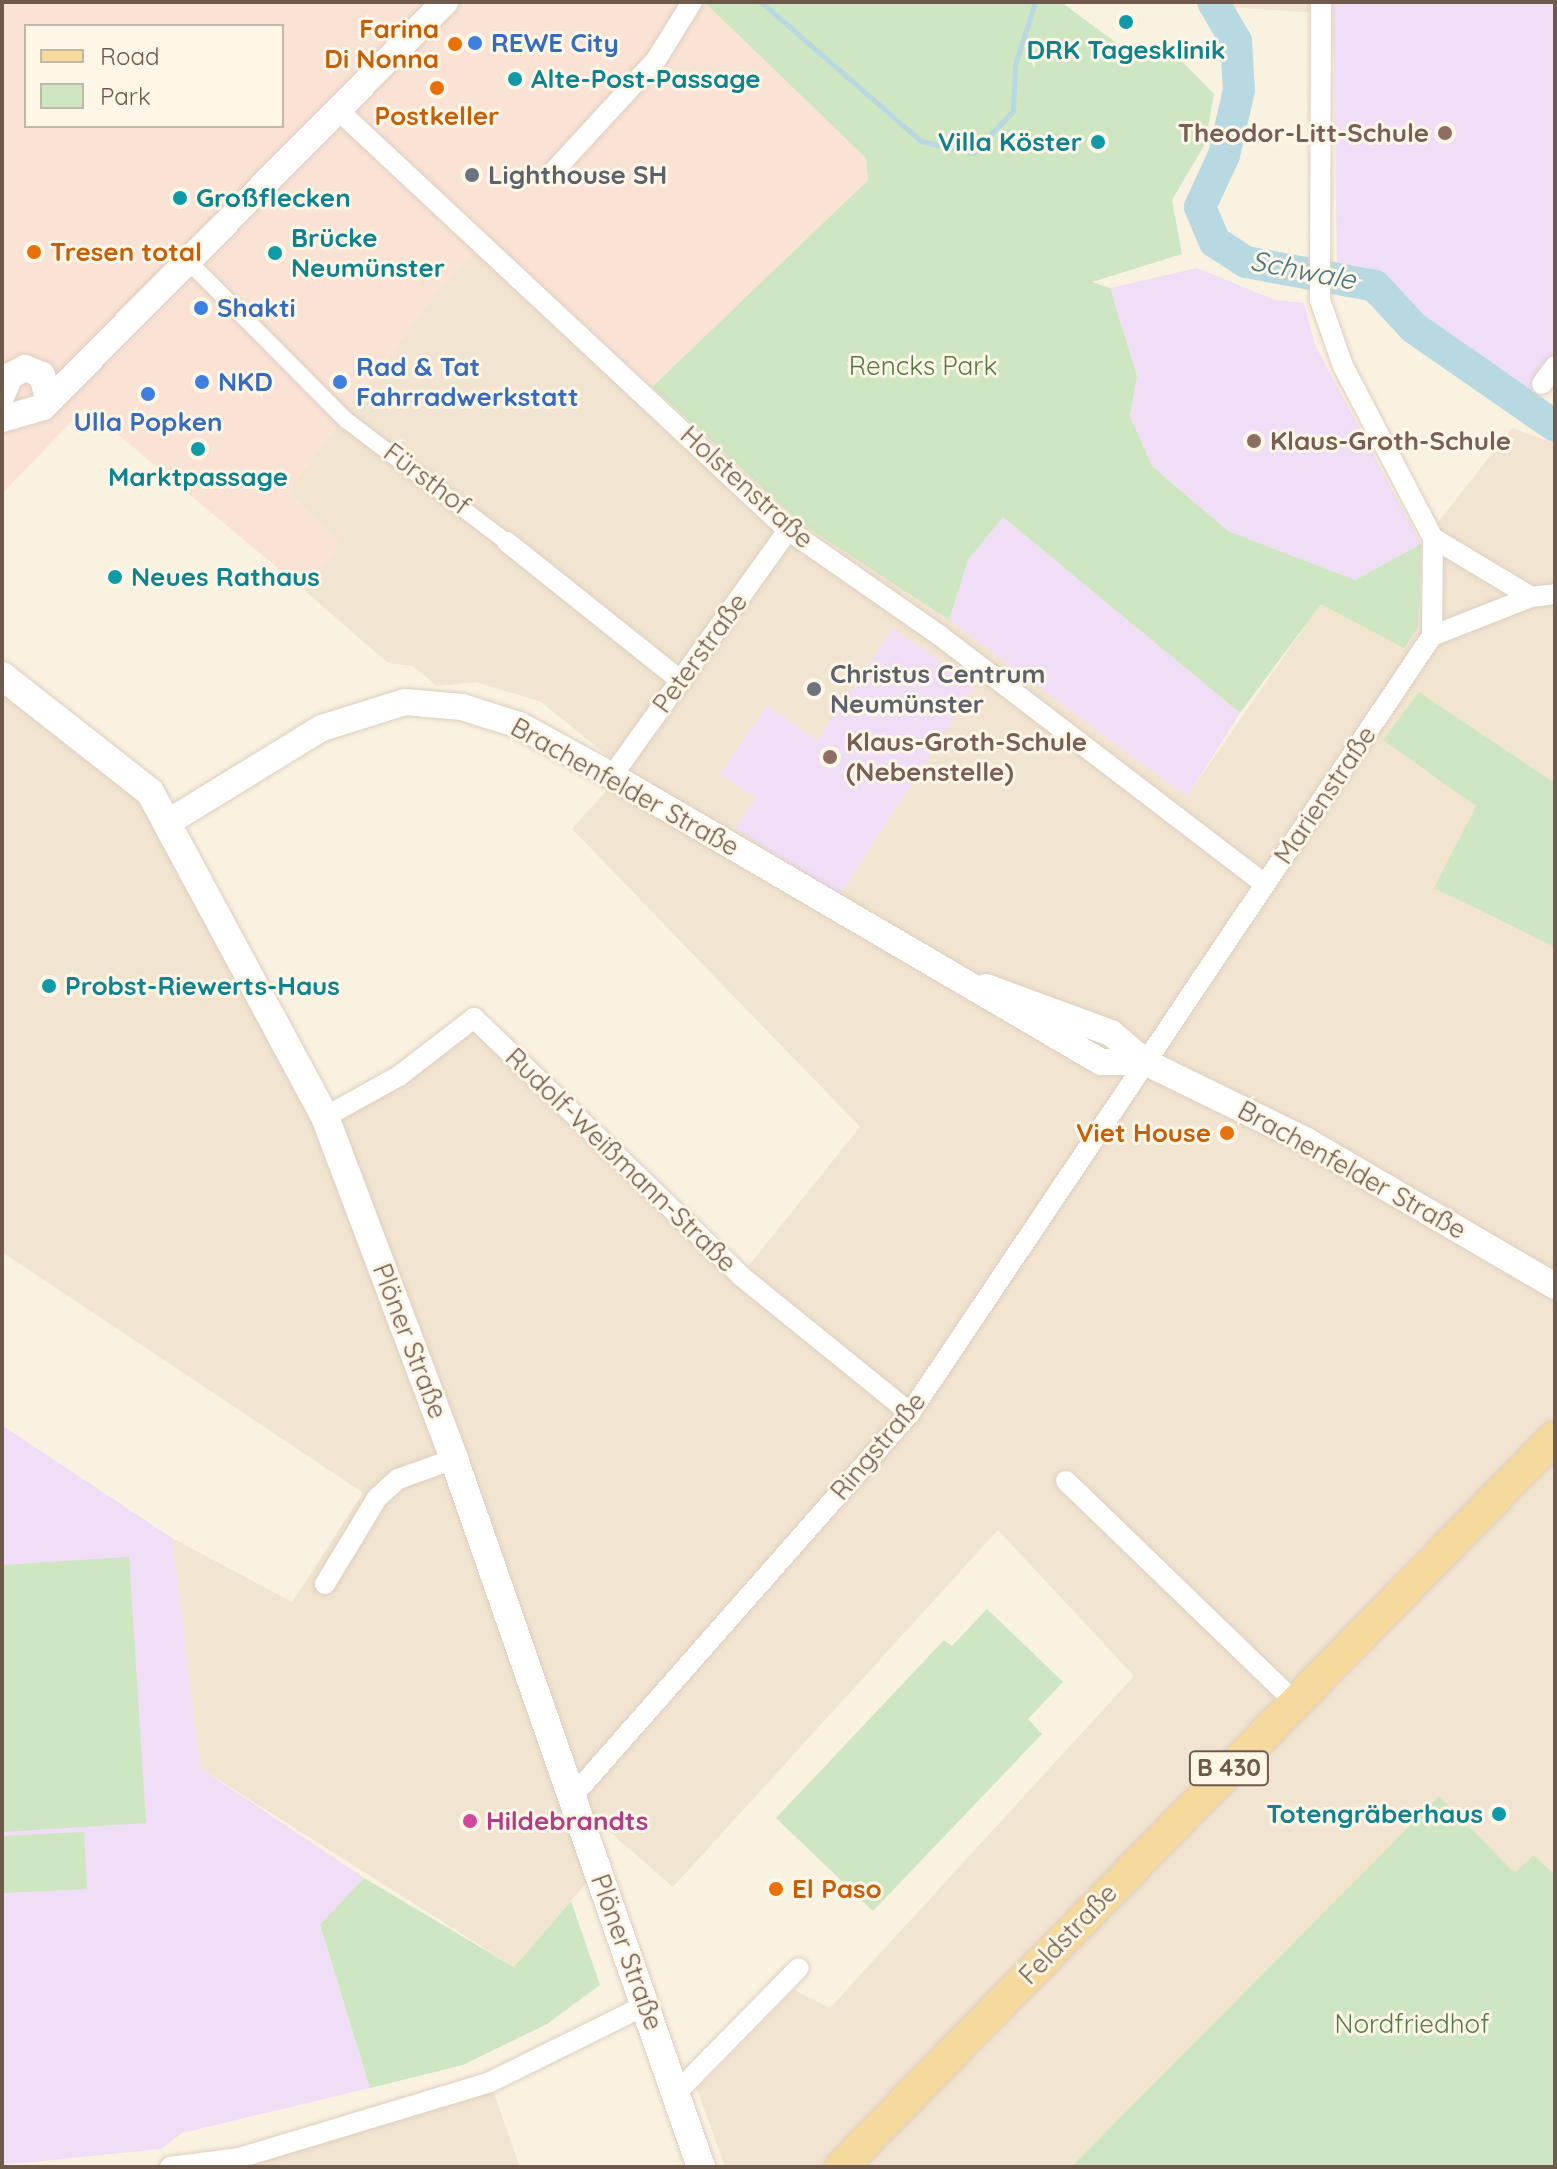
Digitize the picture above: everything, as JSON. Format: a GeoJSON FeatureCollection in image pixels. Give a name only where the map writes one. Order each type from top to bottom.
{"type":"FeatureCollection","features":[{"type":"Feature","properties":{"kind":"main road","name":"Plöner Straße"},"geometry":{"type":"LineString","coordinates":[[2,676],[114,758],[170,821],[325,1117],[454,1459],[701,2167]]}},
{"type":"Feature","properties":{"kind":"main road","name":"Feldstraße"},"geometry":{"type":"LineString","coordinates":[[841,2167],[1555,1437]]}},
{"type":"Feature","properties":{"kind":"street"},"geometry":{"type":"LineString","coordinates":[[45,387],[17,370],[6,405],[36,412],[45,387],[86,363],[445,2]]}},
{"type":"Feature","properties":{"kind":"street"},"geometry":{"type":"LineString","coordinates":[[553,172],[656,60],[692,2]]}},
{"type":"Feature","properties":{"kind":"street"},"geometry":{"type":"LineString","coordinates":[[1321,2],[1316,265],[1319,289],[1343,366],[1433,538],[1432,636],[1531,597],[1555,594]]}},
{"type":"Feature","properties":{"kind":"street","name":"Holstenstraße"},"geometry":{"type":"LineString","coordinates":[[338,110],[788,530],[939,635],[1265,884]]}},
{"type":"Feature","properties":{"kind":"street","name":"Fürsthof"},"geometry":{"type":"LineString","coordinates":[[188,261],[346,420],[507,542],[681,681]]}},
{"type":"Feature","properties":{"kind":"street"},"geometry":{"type":"LineString","coordinates":[[1542,384],[1555,366]]}},
{"type":"Feature","properties":{"kind":"street","name":"Peterstraße"},"geometry":{"type":"LineString","coordinates":[[612,776],[788,530]]}},
{"type":"Feature","properties":{"kind":"street"},"geometry":{"type":"LineString","coordinates":[[1433,538],[1531,597]]}},
{"type":"Feature","properties":{"kind":"street","name":"Marienstraße"},"geometry":{"type":"LineString","coordinates":[[1145,1062],[1432,636]]}},
{"type":"Feature","properties":{"kind":"street","name":"Brachenfelder Straße"},"geometry":{"type":"LineString","coordinates":[[170,821],[322,728],[405,702],[490,714],[612,776],[983,986],[1016,1015],[1101,1062],[1145,1062],[1305,1140],[1555,1286]]}},
{"type":"Feature","properties":{"kind":"street","name":"Rudolf-Weißmann-Straße"},"geometry":{"type":"LineString","coordinates":[[325,1117],[399,1076],[474,1018],[741,1276],[910,1413]]}},
{"type":"Feature","properties":{"kind":"street","name":"Ringstraße"},"geometry":{"type":"LineString","coordinates":[[571,1798],[910,1413],[1145,1062]]}},
{"type":"Feature","properties":{"kind":"street"},"geometry":{"type":"LineString","coordinates":[[325,1584],[377,1498],[398,1479],[454,1459]]}},
{"type":"Feature","properties":{"kind":"street"},"geometry":{"type":"LineString","coordinates":[[1066,1481],[1294,1701]]}},
{"type":"Feature","properties":{"kind":"street"},"geometry":{"type":"LineString","coordinates":[[676,2093],[799,1968]]}},
{"type":"Feature","properties":{"kind":"street"},"geometry":{"type":"LineString","coordinates":[[170,2167],[239,2158],[490,2082],[646,2005]]}},
{"type":"Feature","properties":{"kind":"shaded area"},"geometry":{"type":"Polygon","coordinates":[[[2,2],[704,2],[866,158],[868,180],[652,387],[486,239],[442,285],[288,491],[340,543],[305,591],[85,407],[2,494],[2,2]]]}},
{"type":"Feature","properties":{"kind":"shaded area"},"geometry":{"type":"Polygon","coordinates":[[[1228,2],[1321,2],[1320,13],[1227,7],[1228,2]]]}},
{"type":"Feature","properties":{"kind":"shaded area","name":"Theodor-Litt-Schule"},"geometry":{"type":"Polygon","coordinates":[[[1333,2],[1555,2],[1555,357],[1527,398],[1387,286],[1337,264],[1333,2]]]}},
{"type":"Feature","properties":{"kind":"shaded area"},"geometry":{"type":"Polygon","coordinates":[[[486,239],[802,524],[949,620],[1187,796],[1321,603],[1418,627],[1421,544],[1512,428],[1555,443],[1555,783],[1420,693],[1476,806],[1435,888],[1555,947],[1555,1875],[1534,1855],[1516,1874],[1439,1796],[1071,2167],[725,2167],[697,2089],[794,1990],[830,2008],[1134,1676],[998,1530],[673,1887],[573,1800],[598,1869],[514,1967],[200,1768],[172,1538],[292,1602],[363,1493],[2,1252],[2,686],[114,758],[325,1117],[474,1018],[741,1275],[860,1127],[572,829],[625,770],[541,702],[476,682],[437,686],[413,666],[388,663],[305,591],[339,543],[288,491],[442,285],[486,239]]]}},
{"type":"Feature","properties":{"kind":"shaded area","name":"Klaus-Groth-Schule"},"geometry":{"type":"Polygon","coordinates":[[[1197,268],[1275,300],[1304,303],[1315,345],[1421,544],[1355,580],[1228,531],[1152,466],[1130,416],[1137,376],[1110,288],[1197,268]]]}},
{"type":"Feature","properties":{"kind":"shaded area"},"geometry":{"type":"Polygon","coordinates":[[[1003,517],[1240,713],[1187,797],[949,620],[968,560],[1003,517]]]}},
{"type":"Feature","properties":{"kind":"shaded area","name":"Klaus-Groth-Schule (Nebenstelle)"},"geometry":{"type":"Polygon","coordinates":[[[893,629],[975,685],[839,896],[735,828],[756,798],[720,774],[767,706],[817,740],[893,629]]]}},
{"type":"Feature","properties":{"kind":"shaded area"},"geometry":{"type":"Polygon","coordinates":[[[2,1425],[172,1538],[200,1768],[364,1878],[320,1926],[370,2088],[182,2133],[161,2149],[2,2165],[2,1425]]]}},
{"type":"Feature","properties":{"kind":"shaded area"},"geometry":{"type":"Polygon","coordinates":[[[490,2082],[520,2167],[170,2167],[490,2082]]]}},
{"type":"Feature","properties":{"kind":"green space","name":"Rencks Park"},"geometry":{"type":"Polygon","coordinates":[[[704,2],[1061,2],[1126,50],[1167,46],[1214,94],[1205,144],[1172,200],[1182,254],[1092,282],[1110,288],[1137,376],[1130,416],[1152,466],[1228,531],[1355,580],[1421,544],[1418,627],[1404,648],[1321,604],[1240,713],[1003,517],[968,560],[949,620],[802,524],[652,387],[868,180],[866,158],[704,2]]]}},
{"type":"Feature","properties":{"kind":"green space"},"geometry":{"type":"Polygon","coordinates":[[[1419,692],[1555,783],[1555,947],[1434,888],[1476,806],[1383,740],[1419,692]]]}},
{"type":"Feature","properties":{"kind":"green space"},"geometry":{"type":"Polygon","coordinates":[[[129,1557],[146,1823],[2,1832],[2,1565],[129,1557]]]}},
{"type":"Feature","properties":{"kind":"green space"},"geometry":{"type":"Polygon","coordinates":[[[987,1609],[1063,1682],[1028,1719],[1042,1734],[873,1911],[776,1818],[944,1640],[952,1646],[987,1609]]]}},
{"type":"Feature","properties":{"kind":"green space","name":"Nordfriedhof"},"geometry":{"type":"Polygon","coordinates":[[[1439,1796],[1515,1873],[1534,1855],[1555,1875],[1555,2167],[1071,2167],[1439,1796]]]}},
{"type":"Feature","properties":{"kind":"green space"},"geometry":{"type":"Polygon","coordinates":[[[84,1832],[87,1889],[2,1893],[2,1836],[84,1832]]]}},
{"type":"Feature","properties":{"kind":"green space"},"geometry":{"type":"Polygon","coordinates":[[[364,1878],[514,1967],[571,1901],[600,1985],[547,2024],[463,2065],[370,2088],[320,1925],[364,1878]]]}},
{"type":"Feature","properties":{"kind":"waterway"},"geometry":{"type":"LineString","coordinates":[[761,2],[921,141],[973,153],[1013,111],[1015,65],[1035,2]]}},
{"type":"Feature","properties":{"kind":"waterway","name":"Schwale"},"geometry":{"type":"LineString","coordinates":[[1213,2],[1236,41],[1239,90],[1224,155],[1200,207],[1215,242],[1246,262],[1375,286],[1414,328],[1555,426]]}},
{"type":"Feature","properties":{"kind":"place","name":"DRK Tagesklinik"},"geometry":{"type":"Point","coordinates":[1126,22]}},
{"type":"Feature","properties":{"kind":"place","name":"REWE City"},"geometry":{"type":"Point","coordinates":[475,43]}},
{"type":"Feature","properties":{"kind":"place","name":"Farina Di Nonna"},"geometry":{"type":"Point","coordinates":[455,44]}},
{"type":"Feature","properties":{"kind":"place","name":"Alte-Post-Passage"},"geometry":{"type":"Point","coordinates":[515,79]}},
{"type":"Feature","properties":{"kind":"place","name":"Postkeller"},"geometry":{"type":"Point","coordinates":[437,88]}},
{"type":"Feature","properties":{"kind":"place","name":"Theodor-Litt-Schule"},"geometry":{"type":"Point","coordinates":[1445,133]}},
{"type":"Feature","properties":{"kind":"place","name":"Villa Köster"},"geometry":{"type":"Point","coordinates":[1098,142]}},
{"type":"Feature","properties":{"kind":"place","name":"Lighthouse SH"},"geometry":{"type":"Point","coordinates":[472,175]}},
{"type":"Feature","properties":{"kind":"place","name":"Großflecken"},"geometry":{"type":"Point","coordinates":[180,198]}},
{"type":"Feature","properties":{"kind":"place","name":"Tresen total"},"geometry":{"type":"Point","coordinates":[34,252]}},
{"type":"Feature","properties":{"kind":"place","name":"Brücke Neumünster"},"geometry":{"type":"Point","coordinates":[275,253]}},
{"type":"Feature","properties":{"kind":"place","name":"Shakti"},"geometry":{"type":"Point","coordinates":[201,308]}},
{"type":"Feature","properties":{"kind":"place","name":"NKD"},"geometry":{"type":"Point","coordinates":[202,382]}},
{"type":"Feature","properties":{"kind":"place","name":"Rad & Tat Fahrradwerkstatt"},"geometry":{"type":"Point","coordinates":[340,382]}},
{"type":"Feature","properties":{"kind":"place","name":"Ulla Popken"},"geometry":{"type":"Point","coordinates":[148,394]}},
{"type":"Feature","properties":{"kind":"place","name":"Klaus-Groth-Schule"},"geometry":{"type":"Point","coordinates":[1254,441]}},
{"type":"Feature","properties":{"kind":"place","name":"Marktpassage"},"geometry":{"type":"Point","coordinates":[198,449]}},
{"type":"Feature","properties":{"kind":"place","name":"Neues Rathaus"},"geometry":{"type":"Point","coordinates":[115,577]}},
{"type":"Feature","properties":{"kind":"place","name":"Christus Centrum Neumünster"},"geometry":{"type":"Point","coordinates":[814,689]}},
{"type":"Feature","properties":{"kind":"place","name":"Klaus-Groth-Schule (Nebenstelle)"},"geometry":{"type":"Point","coordinates":[830,757]}},
{"type":"Feature","properties":{"kind":"place","name":"Probst-Riewerts-Haus"},"geometry":{"type":"Point","coordinates":[49,986]}},
{"type":"Feature","properties":{"kind":"place","name":"Viet House"},"geometry":{"type":"Point","coordinates":[1227,1133]}},
{"type":"Feature","properties":{"kind":"place","name":"Totengräberhaus"},"geometry":{"type":"Point","coordinates":[1499,1814]}},
{"type":"Feature","properties":{"kind":"place","name":"Hildebrandts"},"geometry":{"type":"Point","coordinates":[470,1821]}},
{"type":"Feature","properties":{"kind":"place","name":"El Paso"},"geometry":{"type":"Point","coordinates":[776,1889]}}]}
